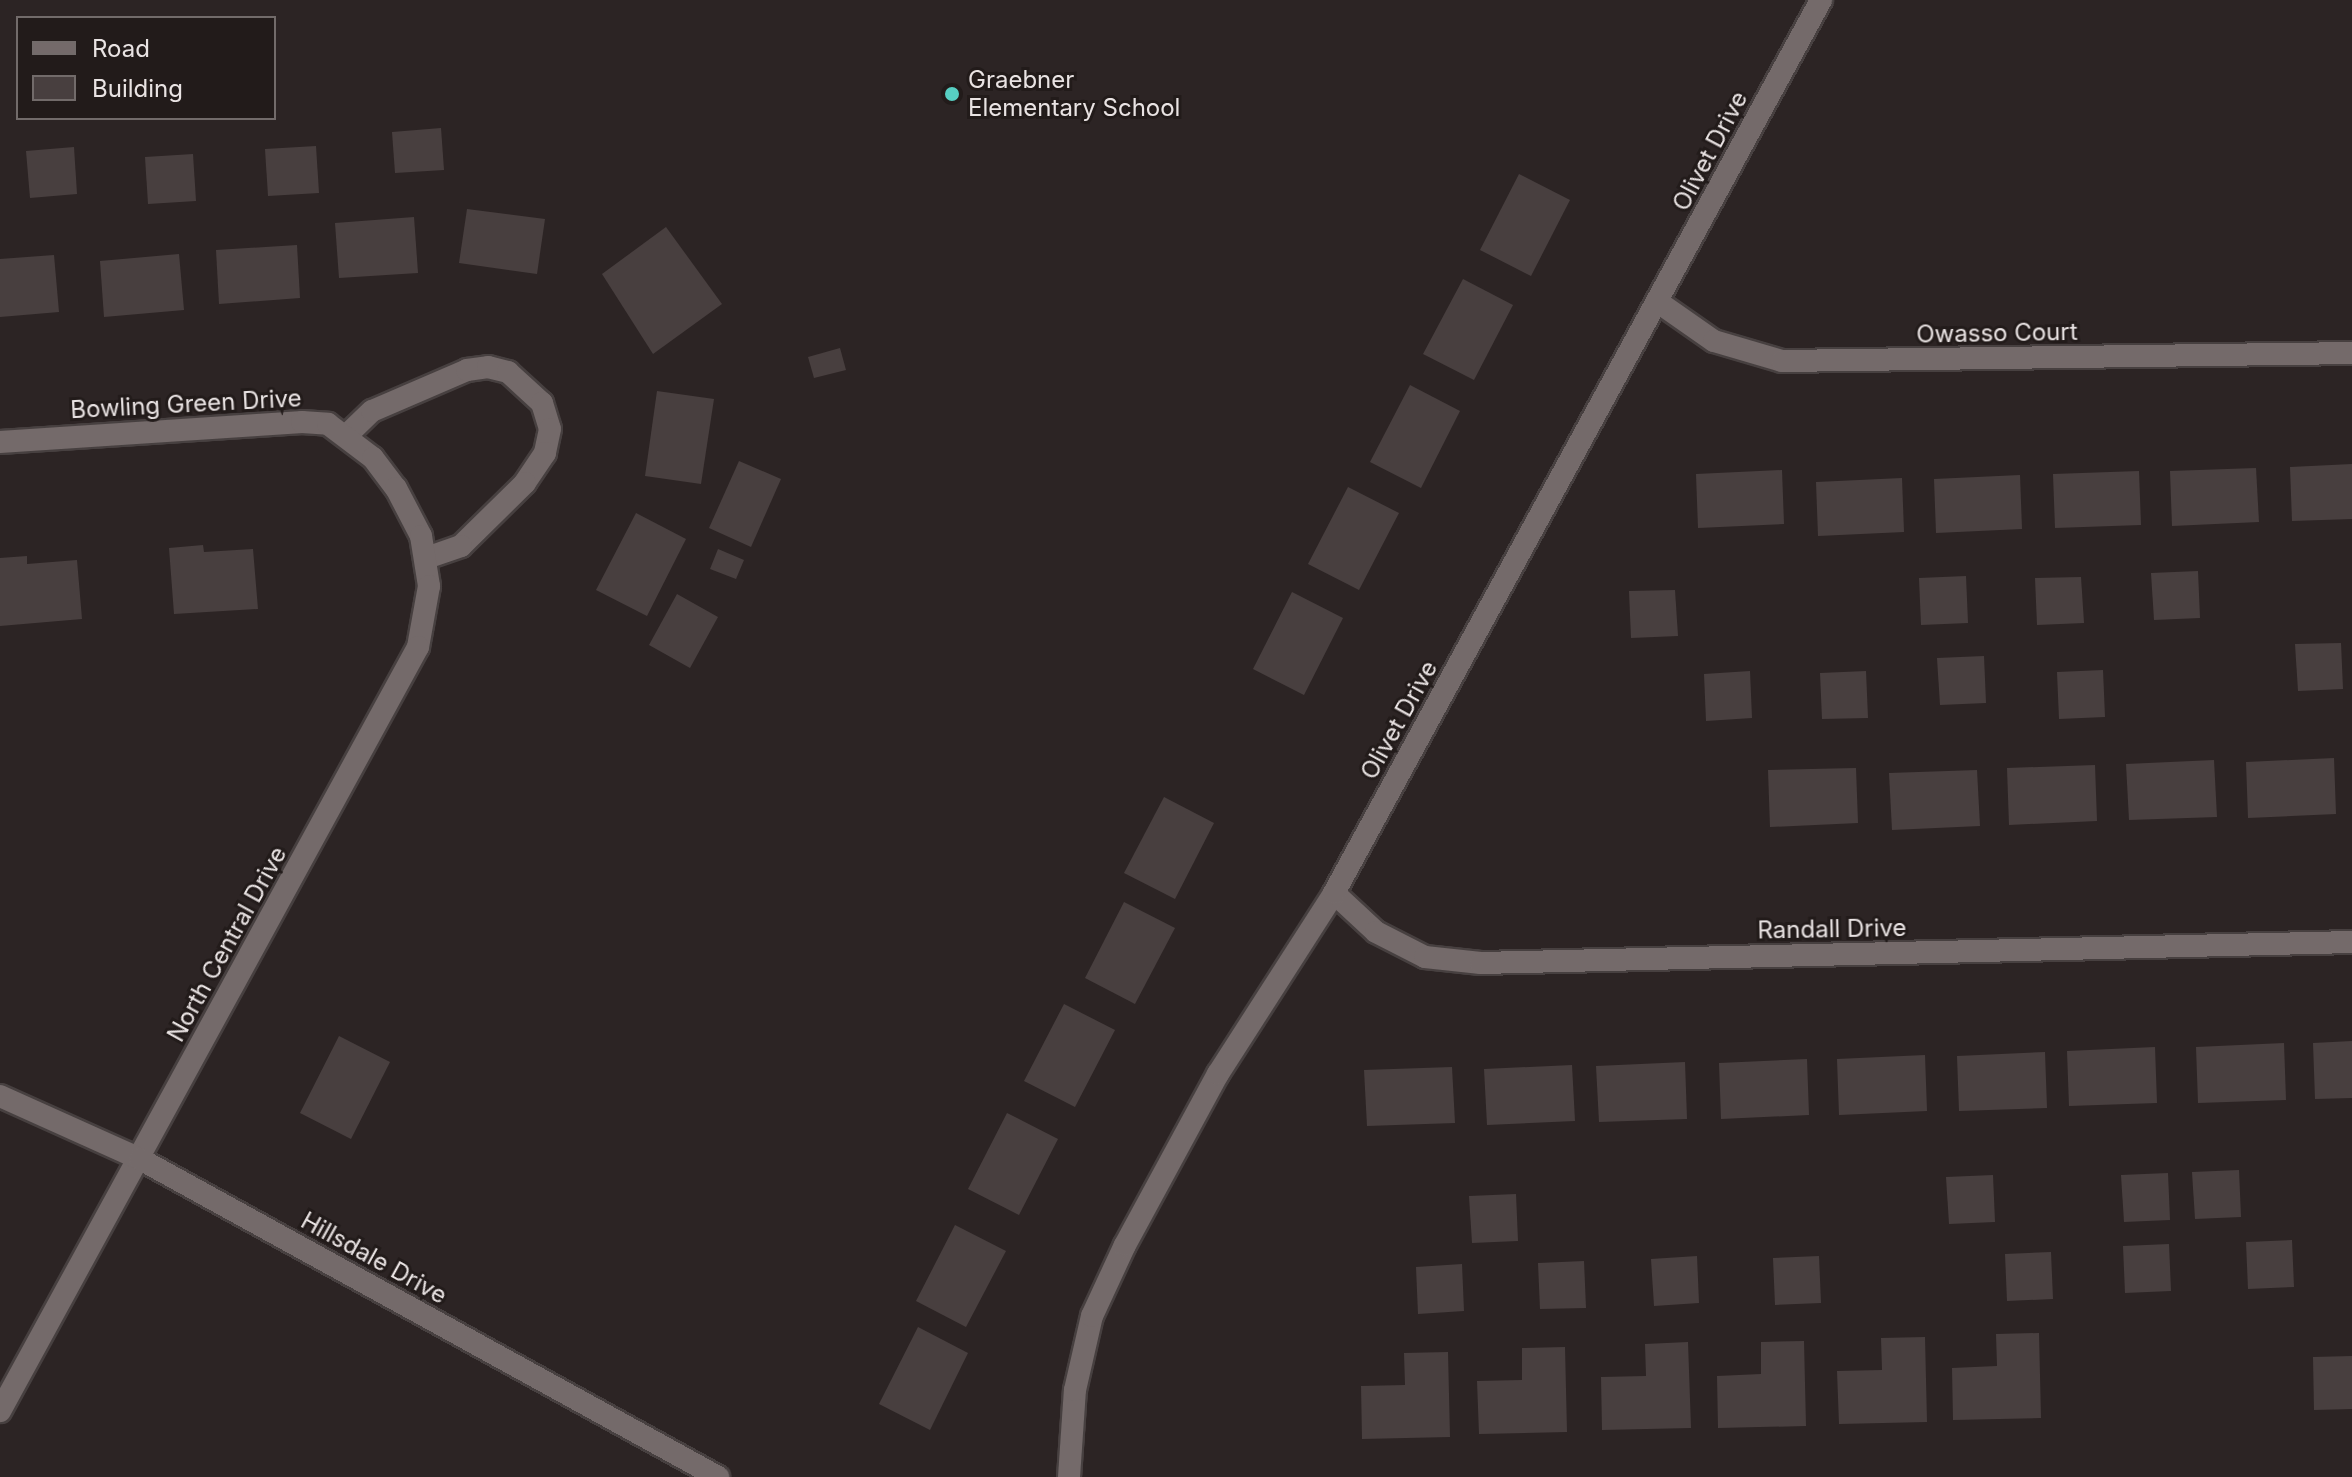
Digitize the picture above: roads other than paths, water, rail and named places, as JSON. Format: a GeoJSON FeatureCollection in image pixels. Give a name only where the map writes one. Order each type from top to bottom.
{"type":"FeatureCollection","features":[{"type":"Feature","properties":{"kind":"street","name":"Olivet Drive"},"geometry":{"type":"LineString","coordinates":[[1069,1477],[1075,1390],[1092,1316],[1218,1074],[1334,893],[1821,0]]}},
{"type":"Feature","properties":{"kind":"street","name":"Owasso Court"},"geometry":{"type":"LineString","coordinates":[[1658,302],[1714,341],[1782,361],[2352,353]]}},
{"type":"Feature","properties":{"kind":"street"},"geometry":{"type":"LineString","coordinates":[[347,435],[372,411],[467,370],[488,367],[508,372],[542,403],[550,429],[545,453],[525,483],[461,546],[426,558]]}},
{"type":"Feature","properties":{"kind":"street","name":"Bowling Green Drive"},"geometry":{"type":"LineString","coordinates":[[0,442],[302,422],[328,424],[347,435],[396,488]]}},
{"type":"Feature","properties":{"kind":"street","name":"North Central Drive"},"geometry":{"type":"LineString","coordinates":[[0,1411],[418,647],[426,617],[426,558],[396,488]]}},
{"type":"Feature","properties":{"kind":"street","name":"Randall Drive"},"geometry":{"type":"LineString","coordinates":[[1334,893],[1376,932],[1425,957],[1481,963],[2352,942]]}},
{"type":"Feature","properties":{"kind":"street","name":"Hillsdale Drive"},"geometry":{"type":"LineString","coordinates":[[0,1096],[140,1159],[718,1477]]}},
{"type":"Feature","properties":{"kind":"place","name":"Graebner Elementary School"},"geometry":{"type":"Point","coordinates":[952,94]}}]}
